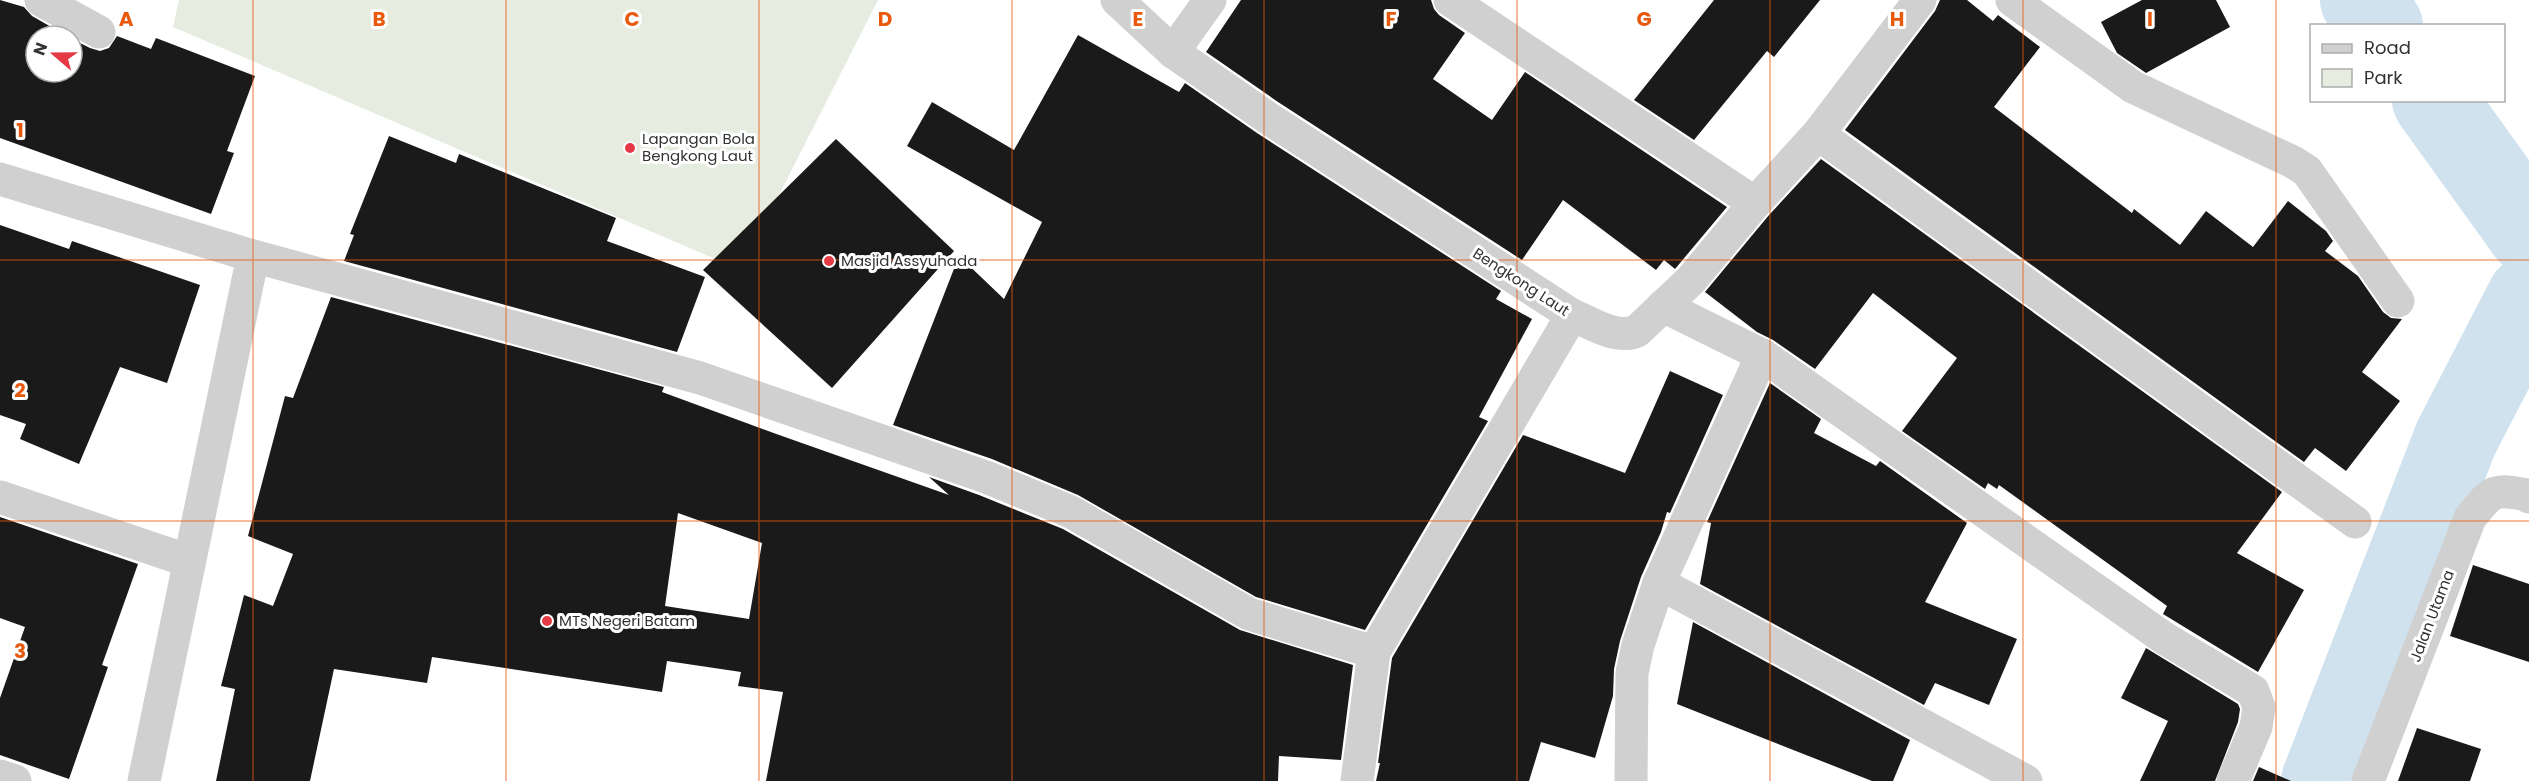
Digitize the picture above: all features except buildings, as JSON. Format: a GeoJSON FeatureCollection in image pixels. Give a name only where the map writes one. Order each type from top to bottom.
{"type":"FeatureCollection","features":[{"type":"Feature","properties":{"kind":"street"},"geometry":{"type":"LineString","coordinates":[[41,0],[99,32]]}},
{"type":"Feature","properties":{"kind":"street","name":"Bengkong Laut"},"geometry":{"type":"LineString","coordinates":[[1117,0],[1173,52],[1268,118],[1572,315],[1619,334],[1628,335],[1637,331],[1691,280],[1755,203],[1818,134],[1920,0]]}},
{"type":"Feature","properties":{"kind":"street"},"geometry":{"type":"LineString","coordinates":[[1173,52],[1210,0]]}},
{"type":"Feature","properties":{"kind":"street"},"geometry":{"type":"LineString","coordinates":[[1450,0],[1755,203]]}},
{"type":"Feature","properties":{"kind":"street"},"geometry":{"type":"LineString","coordinates":[[2012,0],[2133,87],[2293,162],[2307,171],[2398,301]]}},
{"type":"Feature","properties":{"kind":"street"},"geometry":{"type":"LineString","coordinates":[[1818,134],[2355,522]]}},
{"type":"Feature","properties":{"kind":"street"},"geometry":{"type":"LineString","coordinates":[[0,178],[253,256],[700,378],[986,477],[1071,512],[1249,614],[1374,652]]}},
{"type":"Feature","properties":{"kind":"street"},"geometry":{"type":"LineString","coordinates":[[144,781],[253,256]]}},
{"type":"Feature","properties":{"kind":"street"},"geometry":{"type":"LineString","coordinates":[[1664,306],[1762,355],[2164,638],[2253,691],[2259,707],[2256,727],[2233,781]]}},
{"type":"Feature","properties":{"kind":"street"},"geometry":{"type":"LineString","coordinates":[[1357,781],[1374,652],[1572,315]]}},
{"type":"Feature","properties":{"kind":"street"},"geometry":{"type":"LineString","coordinates":[[1631,781],[1632,673],[1648,616],[1659,583],[1762,355]]}},
{"type":"Feature","properties":{"kind":"street","name":"Jalan Utama"},"geometry":{"type":"LineString","coordinates":[[2368,781],[2470,518],[2488,495],[2503,490],[2529,497]]}},
{"type":"Feature","properties":{"kind":"street"},"geometry":{"type":"LineString","coordinates":[[0,497],[189,561]]}},
{"type":"Feature","properties":{"kind":"street"},"geometry":{"type":"LineString","coordinates":[[1659,583],[2026,781]]}},
{"type":"Feature","properties":{"kind":"street"},"geometry":{"type":"LineString","coordinates":[[0,776],[15,781]]}},
{"type":"Feature","properties":{"kind":"green space","name":"Lapangan Bola Bengkong Laut"},"geometry":{"type":"Polygon","coordinates":[[[179,0],[878,0],[741,270],[173,27],[179,0]]]}},
{"type":"Feature","properties":{"kind":"waterway"},"geometry":{"type":"LineString","coordinates":[[2362,0],[2380,24]]}},
{"type":"Feature","properties":{"kind":"waterway"},"geometry":{"type":"LineString","coordinates":[[2435,102],[2529,232]]}},
{"type":"Feature","properties":{"kind":"waterway"},"geometry":{"type":"LineString","coordinates":[[2323,781],[2456,438],[2529,297]]}},
{"type":"Feature","properties":{"kind":"place","name":"Lapangan Bola Bengkong Laut"},"geometry":{"type":"Point","coordinates":[630,148]}},
{"type":"Feature","properties":{"kind":"place","name":"Masjid Assyuhada"},"geometry":{"type":"Point","coordinates":[829,261]}},
{"type":"Feature","properties":{"kind":"place","name":"MTs Negeri Batam"},"geometry":{"type":"Point","coordinates":[547,621]}}]}
